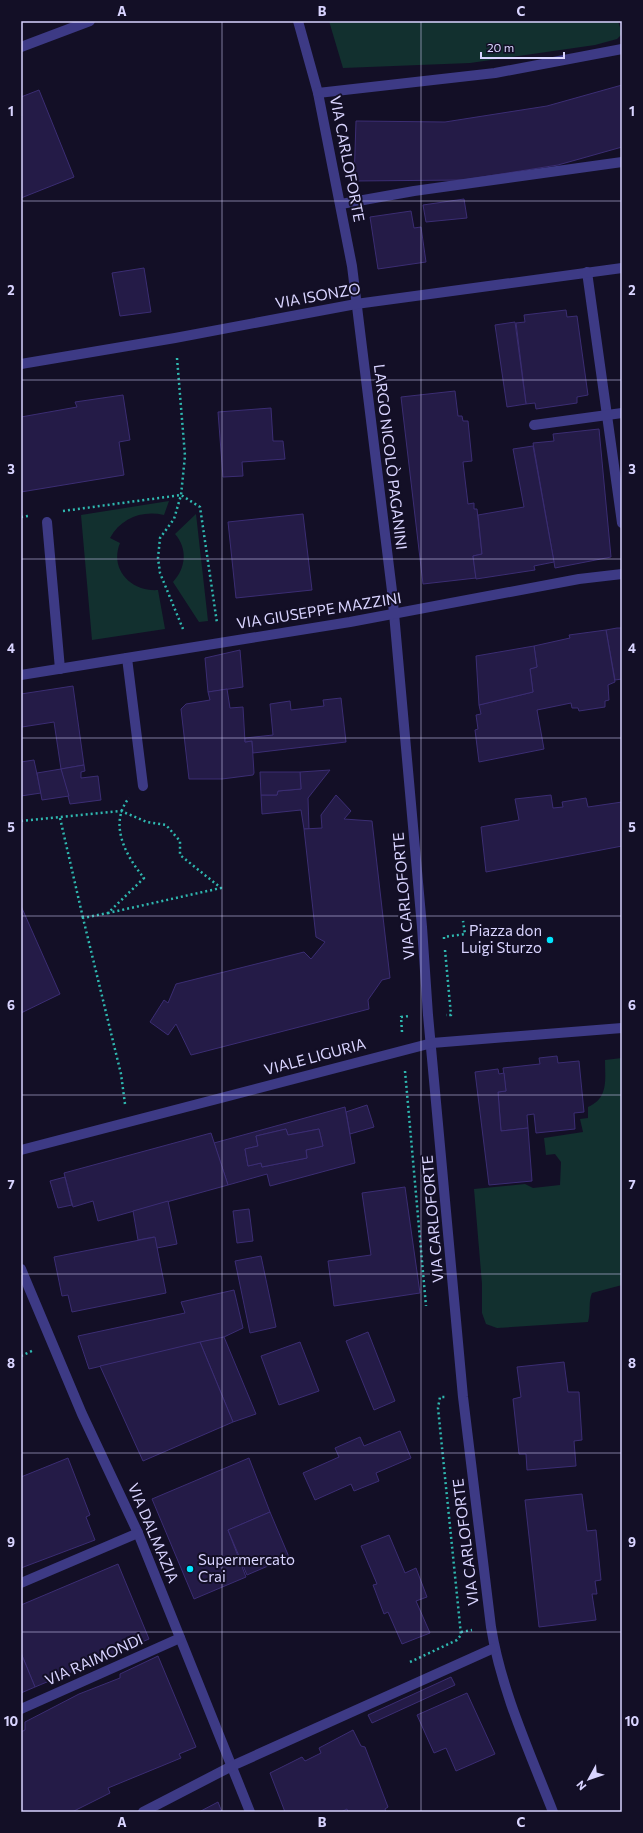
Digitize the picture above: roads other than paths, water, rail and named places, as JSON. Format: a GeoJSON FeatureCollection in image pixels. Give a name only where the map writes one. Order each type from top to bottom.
{"type":"FeatureCollection","features":[{"type":"Feature","properties":{"kind":"street"},"geometry":{"type":"LineString","coordinates":[[21,47],[90,21]]}},
{"type":"Feature","properties":{"kind":"street","name":"VIA CARLOFORTE"},"geometry":{"type":"LineString","coordinates":[[298,21],[318,94],[341,204],[352,266],[356,304]]}},
{"type":"Feature","properties":{"kind":"street"},"geometry":{"type":"LineString","coordinates":[[318,94],[495,73],[622,49]]}},
{"type":"Feature","properties":{"kind":"street"},"geometry":{"type":"LineString","coordinates":[[341,204],[414,191],[622,162]]}},
{"type":"Feature","properties":{"kind":"street","name":"VIA ISONZO"},"geometry":{"type":"LineString","coordinates":[[21,364],[175,338],[356,304],[622,268]]}},
{"type":"Feature","properties":{"kind":"street"},"geometry":{"type":"LineString","coordinates":[[587,272],[622,522]]}},
{"type":"Feature","properties":{"kind":"street","name":"LARGO NICOLÒ PAGANINI"},"geometry":{"type":"LineString","coordinates":[[356,304],[394,613]]}},
{"type":"Feature","properties":{"kind":"street"},"geometry":{"type":"LineString","coordinates":[[534,425],[622,413]]}},
{"type":"Feature","properties":{"kind":"street"},"geometry":{"type":"LineString","coordinates":[[47,522],[60,669]]}},
{"type":"Feature","properties":{"kind":"street","name":"VIA GIUSEPPE MAZZINI"},"geometry":{"type":"LineString","coordinates":[[21,675],[350,622],[579,579],[622,574]]}},
{"type":"Feature","properties":{"kind":"street","name":"VIA CARLOFORTE"},"geometry":{"type":"LineString","coordinates":[[394,613],[422,927],[428,1015],[432,1043],[463,1396],[494,1648],[519,1726],[553,1812]]}},
{"type":"Feature","properties":{"kind":"street"},"geometry":{"type":"LineString","coordinates":[[127,658],[143,786]]}},
{"type":"Feature","properties":{"kind":"street","name":"VIALE LIGURIA"},"geometry":{"type":"LineString","coordinates":[[21,1150],[432,1043],[622,1028]]}},
{"type":"Feature","properties":{"kind":"street","name":"VIA DALMAZIA"},"geometry":{"type":"LineString","coordinates":[[21,1269],[82,1414],[138,1533],[250,1812]]}},
{"type":"Feature","properties":{"kind":"street"},"geometry":{"type":"LineString","coordinates":[[21,1583],[138,1533]]}},
{"type":"Feature","properties":{"kind":"street","name":"VIA RAIMONDI"},"geometry":{"type":"LineString","coordinates":[[21,1709],[180,1638]]}},
{"type":"Feature","properties":{"kind":"street"},"geometry":{"type":"LineString","coordinates":[[143,1812],[232,1766],[494,1648]]}},
{"type":"Feature","properties":{"kind":"place","name":"Piazza don Luigi Sturzo"},"geometry":{"type":"Point","coordinates":[550,940]}},
{"type":"Feature","properties":{"kind":"place","name":"Supermercato Crai"},"geometry":{"type":"Point","coordinates":[190,1569]}}]}
